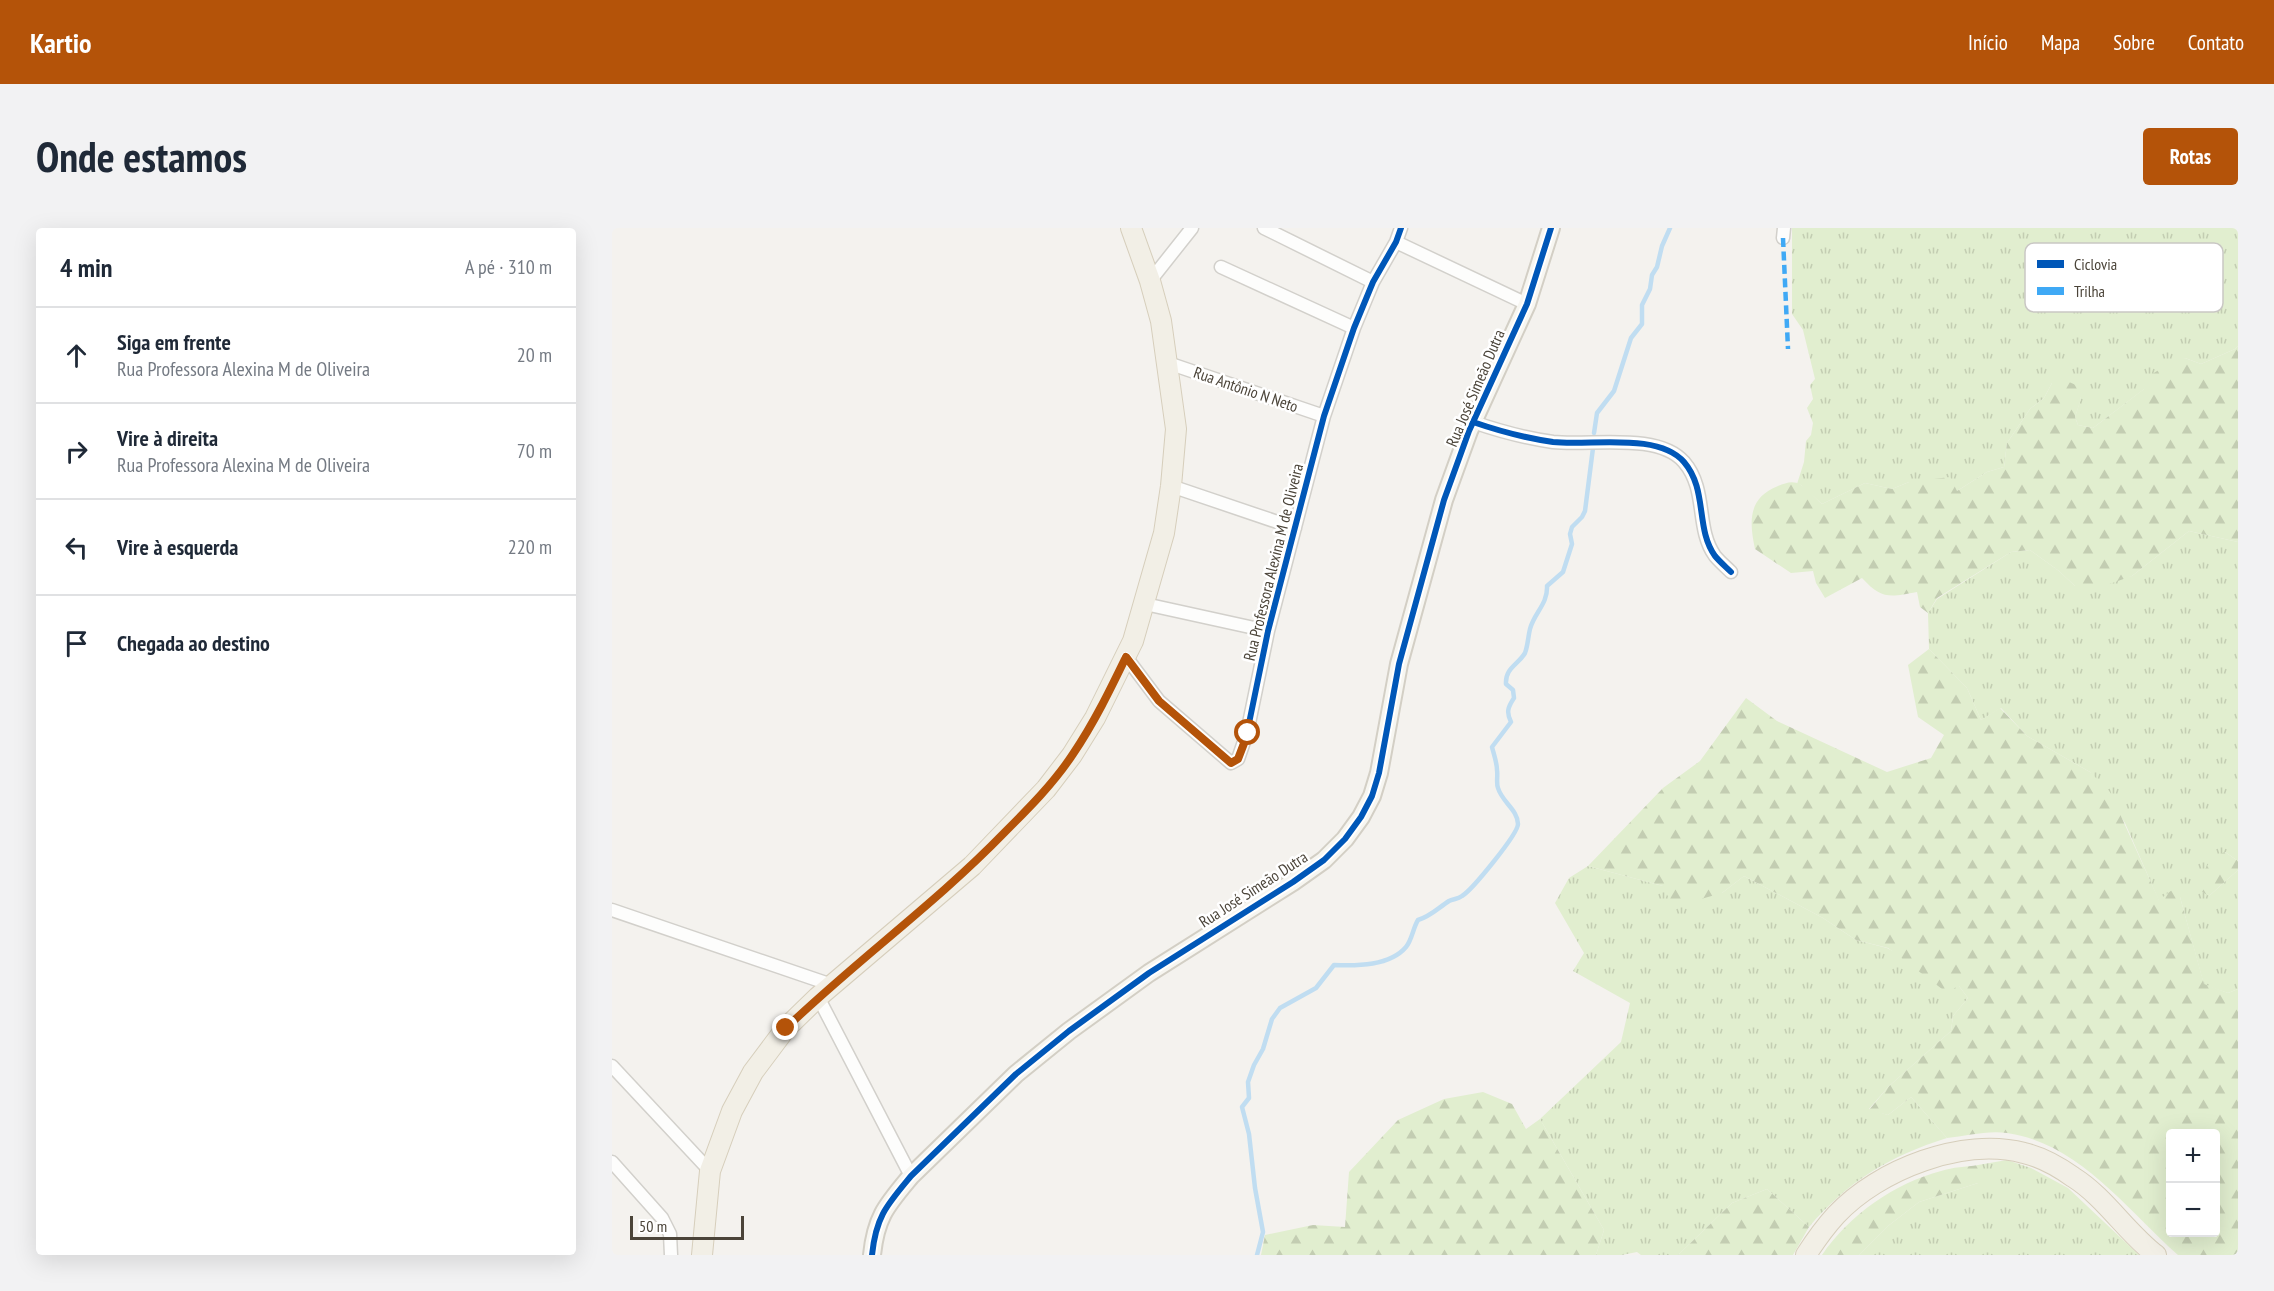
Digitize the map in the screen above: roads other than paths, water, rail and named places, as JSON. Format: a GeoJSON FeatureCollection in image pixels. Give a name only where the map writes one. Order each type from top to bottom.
{"type":"FeatureCollection","features":[{"type":"Feature","properties":{"kind":"main road"},"geometry":{"type":"LineString","coordinates":[[702,1255],[710,1171],[732,1111],[753,1072],[786,1028],[825,991],[972,866],[1046,789],[1072,755],[1095,718],[1133,641],[1164,533],[1176,429],[1161,321],[1150,280],[1131,228]]}},
{"type":"Feature","properties":{"kind":"main road","name":"Rua José Simeão Dutra"},"geometry":{"type":"LineString","coordinates":[[872,1255],[878,1221],[886,1207],[911,1176],[1016,1074],[1069,1031],[1149,973],[1324,860],[1345,839],[1372,795],[1379,773],[1394,686],[1417,591],[1444,500],[1473,422],[1527,304],[1551,228]]}},
{"type":"Feature","properties":{"kind":"main road"},"geometry":{"type":"LineString","coordinates":[[1806,1255],[1818,1236],[1837,1214],[1884,1179],[1913,1164],[1945,1154],[1998,1148],[2025,1153],[2075,1178],[2156,1255]]}},
{"type":"Feature","properties":{"kind":"street"},"geometry":{"type":"LineString","coordinates":[[1150,280],[1192,228]]}},
{"type":"Feature","properties":{"kind":"street"},"geometry":{"type":"LineString","coordinates":[[1264,228],[1373,282]]}},
{"type":"Feature","properties":{"kind":"street","name":"Rua Professora Alexina M de Oliveira"},"geometry":{"type":"LineString","coordinates":[[1126,657],[1159,701],[1231,763],[1238,759],[1248,733],[1268,631],[1324,416],[1354,328],[1373,282],[1396,242],[1401,228]]}},
{"type":"Feature","properties":{"kind":"street"},"geometry":{"type":"LineString","coordinates":[[1396,242],[1527,304]]}},
{"type":"Feature","properties":{"kind":"street"},"geometry":{"type":"LineString","coordinates":[[1221,267],[1354,328]]}},
{"type":"Feature","properties":{"kind":"street","name":"Rua Antônio N Neto"},"geometry":{"type":"LineString","coordinates":[[1168,363],[1324,416]]}},
{"type":"Feature","properties":{"kind":"street"},"geometry":{"type":"LineString","coordinates":[[1473,422],[1505,433],[1533,439],[1581,444],[1641,443],[1659,446],[1672,452],[1692,473],[1699,489],[1708,542],[1715,555],[1731,572]]}},
{"type":"Feature","properties":{"kind":"street"},"geometry":{"type":"LineString","coordinates":[[1171,486],[1295,528]]}},
{"type":"Feature","properties":{"kind":"street"},"geometry":{"type":"LineString","coordinates":[[1145,604],[1268,631]]}},
{"type":"Feature","properties":{"kind":"street"},"geometry":{"type":"LineString","coordinates":[[612,910],[825,991],[911,1176]]}},
{"type":"Feature","properties":{"kind":"street"},"geometry":{"type":"LineString","coordinates":[[612,1066],[710,1171]]}},
{"type":"Feature","properties":{"kind":"street"},"geometry":{"type":"LineString","coordinates":[[612,1162],[662,1218],[670,1234],[671,1255]]}},
{"type":"Feature","properties":{"kind":"waterway"},"geometry":{"type":"LineString","coordinates":[[1594,433],[1597,413],[1614,391],[1631,338],[1642,324],[1642,305],[1650,289],[1652,275],[1657,267],[1662,246],[1670,228]]}},
{"type":"Feature","properties":{"kind":"waterway"},"geometry":{"type":"LineString","coordinates":[[1257,1255],[1263,1232],[1249,1134],[1242,1107],[1249,1098],[1248,1082],[1263,1049],[1272,1019],[1280,1008],[1316,988],[1334,965],[1373,964],[1399,953],[1408,944],[1418,920],[1467,892],[1511,839],[1518,824],[1517,819],[1497,786],[1492,747],[1511,722],[1508,710],[1514,698],[1513,690],[1506,684],[1506,679],[1510,670],[1525,653],[1530,629],[1545,598],[1547,586],[1563,572],[1572,544],[1570,534],[1572,527],[1585,511],[1593,448]]}}]}
